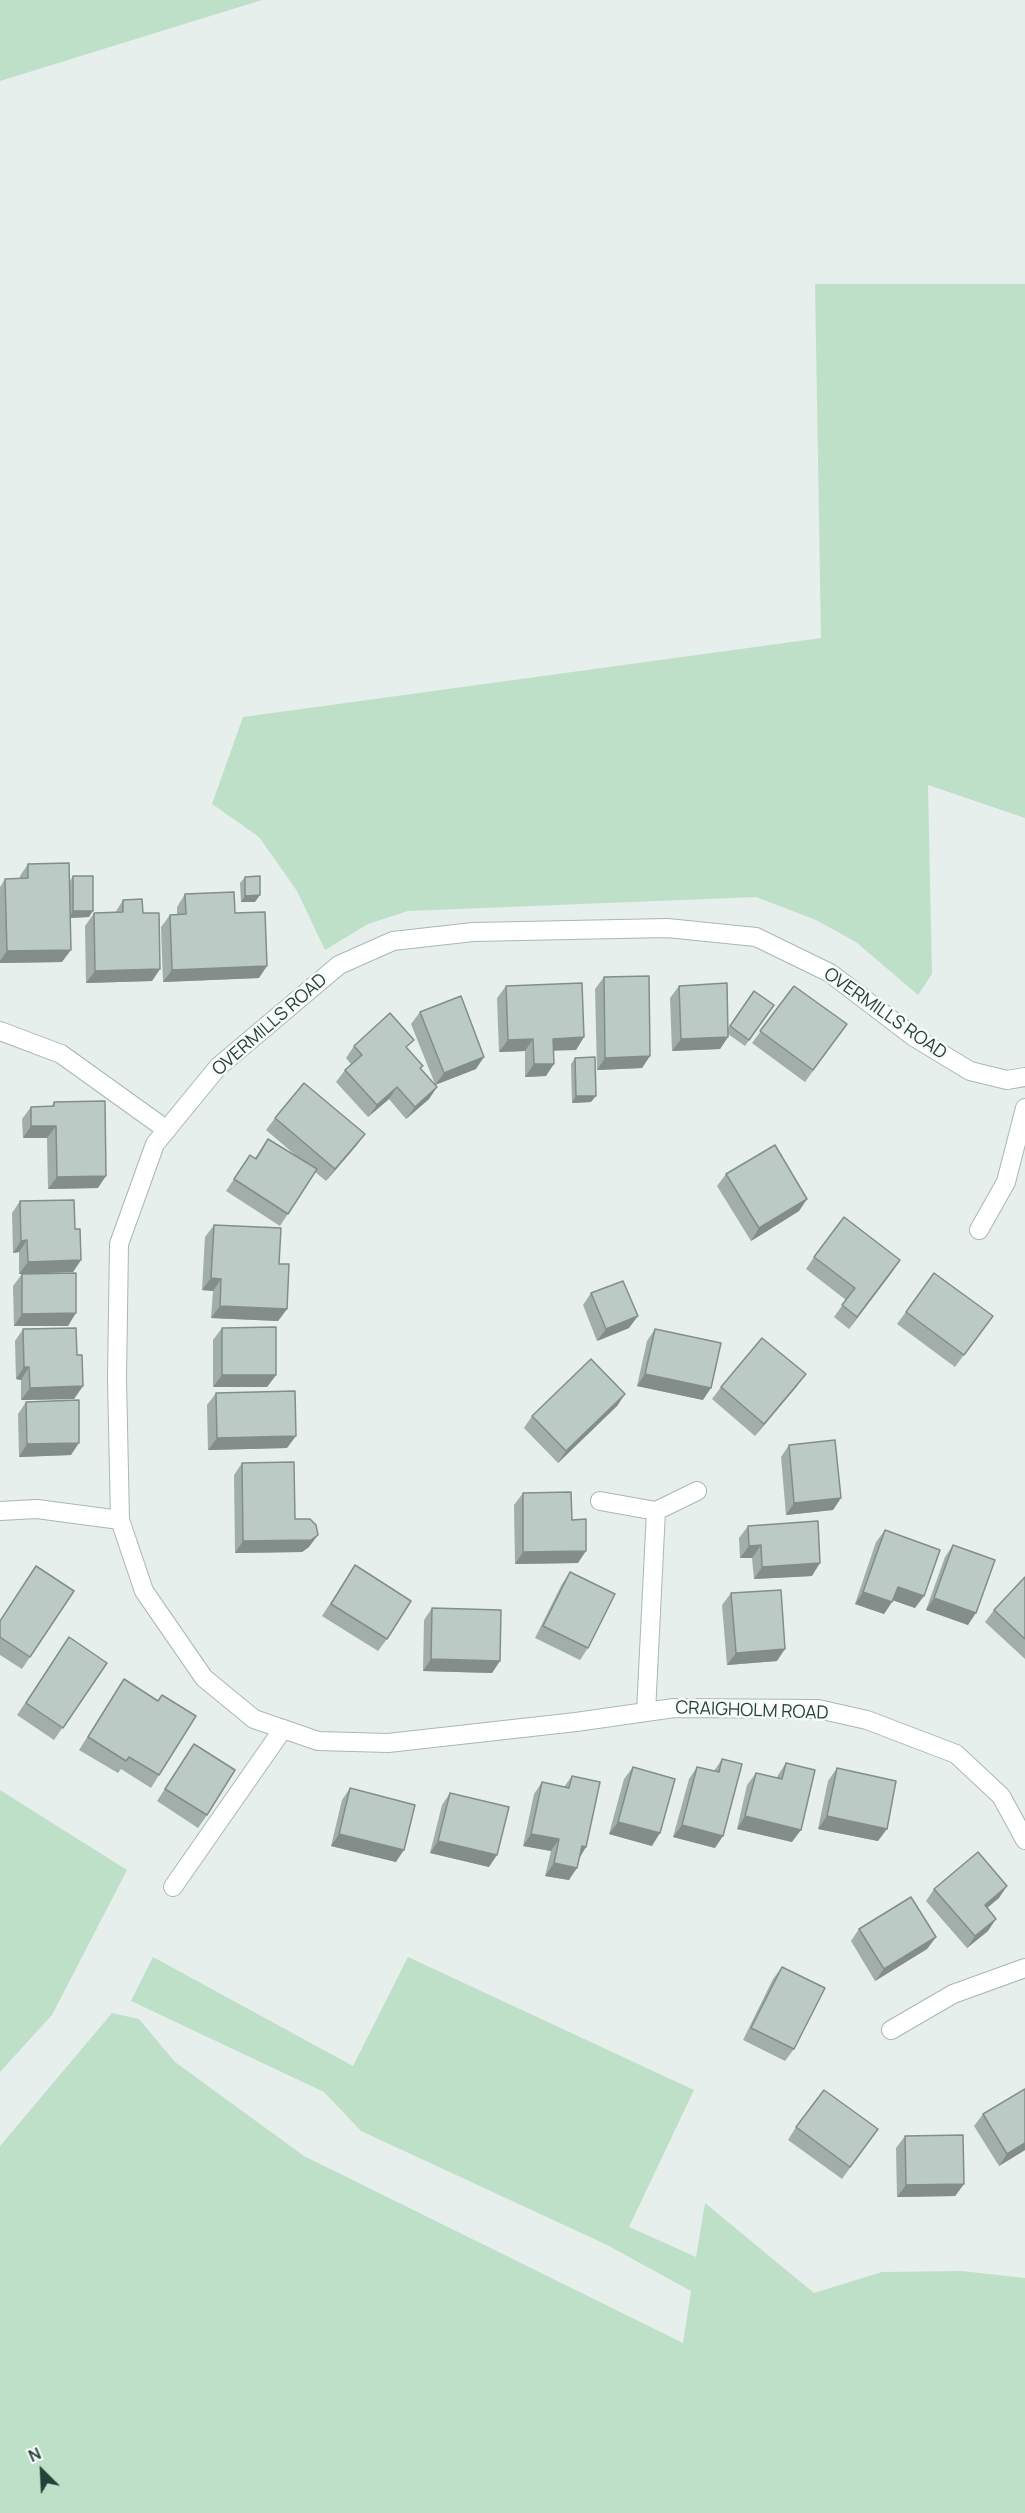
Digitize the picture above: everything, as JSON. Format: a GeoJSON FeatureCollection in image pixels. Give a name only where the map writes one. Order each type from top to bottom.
{"type":"FeatureCollection","features":[{"type":"Feature","properties":{"kind":"street","name":"OVERMILLS ROAD"},"geometry":{"type":"LineString","coordinates":[[283,1729],[254,1719],[204,1677],[144,1591],[120,1521],[117,1379],[119,1244],[155,1144],[218,1067],[339,964],[393,941],[473,932],[667,928],[756,937],[830,973],[914,1037],[970,1071],[1007,1080],[1025,1077]]}},
{"type":"Feature","properties":{"kind":"street"},"geometry":{"type":"LineString","coordinates":[[0,1031],[61,1054],[167,1130]]}},
{"type":"Feature","properties":{"kind":"street"},"geometry":{"type":"LineString","coordinates":[[980,1230],[1006,1182],[1025,1108]]}},
{"type":"Feature","properties":{"kind":"street"},"geometry":{"type":"LineString","coordinates":[[600,1501],[656,1511],[697,1491]]}},
{"type":"Feature","properties":{"kind":"street"},"geometry":{"type":"LineString","coordinates":[[0,1511],[37,1509],[120,1521]]}},
{"type":"Feature","properties":{"kind":"street"},"geometry":{"type":"LineString","coordinates":[[646,1712],[656,1511]]}},
{"type":"Feature","properties":{"kind":"street","name":"CRAIGHOLM ROAD"},"geometry":{"type":"LineString","coordinates":[[283,1729],[318,1741],[388,1743],[674,1708],[818,1709],[867,1720],[956,1754],[1001,1796],[1025,1840]]}},
{"type":"Feature","properties":{"kind":"street"},"geometry":{"type":"LineString","coordinates":[[173,1887],[283,1729]]}},
{"type":"Feature","properties":{"kind":"street"},"geometry":{"type":"LineString","coordinates":[[891,2030],[953,1994],[1025,1968]]}},
{"type":"Feature","properties":{"kind":"green space"},"geometry":{"type":"Polygon","coordinates":[[[0,0],[262,0],[0,81],[0,0]]]}},
{"type":"Feature","properties":{"kind":"green space"},"geometry":{"type":"Polygon","coordinates":[[[815,284],[1025,284],[1025,818],[928,785],[932,974],[918,995],[856,942],[816,920],[756,897],[408,911],[368,924],[325,950],[297,891],[259,837],[212,804],[243,717],[821,638],[815,284]]]}},
{"type":"Feature","properties":{"kind":"green space"},"geometry":{"type":"Polygon","coordinates":[[[0,1790],[127,1870],[52,2015],[0,2072],[0,1790]]]}},
{"type":"Feature","properties":{"kind":"green space"},"geometry":{"type":"Polygon","coordinates":[[[153,1957],[353,2066],[408,1957],[694,2090],[629,2227],[696,2257],[705,2203],[814,2293],[882,2272],[962,2271],[1025,2278],[1025,2513],[0,2513],[0,2146],[112,2013],[139,2019],[175,2062],[304,2156],[683,2343],[691,2291],[605,2244],[361,2131],[324,2092],[131,2001],[153,1957]]]}},
{"type":"Feature","properties":{"kind":"building"},"geometry":{"type":"Polygon","coordinates":[[[69,863],[71,950],[7,951],[5,879],[28,878],[28,864],[69,863]]]}},
{"type":"Feature","properties":{"kind":"building"},"geometry":{"type":"Polygon","coordinates":[[[73,876],[93,876],[93,911],[73,911],[73,876]]]}},
{"type":"Feature","properties":{"kind":"building"},"geometry":{"type":"Polygon","coordinates":[[[260,876],[260,895],[245,896],[245,877],[260,876]]]}},
{"type":"Feature","properties":{"kind":"building"},"geometry":{"type":"Polygon","coordinates":[[[234,892],[235,913],[265,912],[267,966],[172,970],[170,915],[186,914],[185,894],[234,892]]]}},
{"type":"Feature","properties":{"kind":"building"},"geometry":{"type":"Polygon","coordinates":[[[142,899],[143,913],[159,913],[160,969],[95,971],[94,913],[123,912],[123,900],[142,899]]]}},
{"type":"Feature","properties":{"kind":"building"},"geometry":{"type":"Polygon","coordinates":[[[649,976],[650,1056],[605,1058],[604,977],[649,976]]]}},
{"type":"Feature","properties":{"kind":"building"},"geometry":{"type":"Polygon","coordinates":[[[582,983],[584,1037],[553,1039],[554,1064],[534,1064],[533,1039],[508,1040],[506,986],[582,983]]]}},
{"type":"Feature","properties":{"kind":"building"},"geometry":{"type":"Polygon","coordinates":[[[727,983],[728,1037],[681,1039],[679,986],[727,983]]]}},
{"type":"Feature","properties":{"kind":"building"},"geometry":{"type":"Polygon","coordinates":[[[794,986],[847,1024],[813,1070],[760,1031],[794,986]]]}},
{"type":"Feature","properties":{"kind":"building"},"geometry":{"type":"Polygon","coordinates":[[[754,991],[774,1005],[749,1040],[730,1026],[754,991]]]}},
{"type":"Feature","properties":{"kind":"building"},"geometry":{"type":"Polygon","coordinates":[[[461,996],[484,1057],[444,1073],[420,1012],[461,996]]]}},
{"type":"Feature","properties":{"kind":"building"},"geometry":{"type":"Polygon","coordinates":[[[390,1013],[414,1040],[406,1047],[437,1087],[415,1107],[397,1087],[377,1105],[345,1070],[362,1055],[354,1046],[390,1013]]]}},
{"type":"Feature","properties":{"kind":"building"},"geometry":{"type":"Polygon","coordinates":[[[595,1057],[596,1096],[576,1096],[575,1058],[595,1057]]]}},
{"type":"Feature","properties":{"kind":"building"},"geometry":{"type":"Polygon","coordinates":[[[304,1083],[365,1134],[335,1169],[275,1118],[304,1083]]]}},
{"type":"Feature","properties":{"kind":"building"},"geometry":{"type":"Polygon","coordinates":[[[105,1101],[106,1176],[57,1177],[56,1126],[31,1126],[31,1107],[54,1106],[54,1102],[105,1101]]]}},
{"type":"Feature","properties":{"kind":"building"},"geometry":{"type":"Polygon","coordinates":[[[268,1139],[317,1169],[288,1214],[234,1179],[250,1155],[256,1159],[268,1139]]]}},
{"type":"Feature","properties":{"kind":"building"},"geometry":{"type":"Polygon","coordinates":[[[775,1145],[807,1199],[759,1228],[726,1174],[775,1145]]]}},
{"type":"Feature","properties":{"kind":"building"},"geometry":{"type":"Polygon","coordinates":[[[74,1200],[75,1229],[80,1229],[81,1260],[28,1262],[27,1240],[21,1241],[20,1201],[74,1200]]]}},
{"type":"Feature","properties":{"kind":"building"},"geometry":{"type":"Polygon","coordinates":[[[844,1217],[900,1260],[857,1317],[842,1305],[855,1288],[814,1257],[844,1217]]]}},
{"type":"Feature","properties":{"kind":"building"},"geometry":{"type":"Polygon","coordinates":[[[214,1225],[281,1228],[279,1264],[289,1264],[287,1309],[220,1306],[221,1279],[211,1278],[214,1225]]]}},
{"type":"Feature","properties":{"kind":"building"},"geometry":{"type":"Polygon","coordinates":[[[76,1273],[76,1313],[22,1314],[22,1274],[76,1273]]]}},
{"type":"Feature","properties":{"kind":"building"},"geometry":{"type":"Polygon","coordinates":[[[934,1273],[993,1316],[964,1355],[906,1312],[934,1273]]]}},
{"type":"Feature","properties":{"kind":"building"},"geometry":{"type":"Polygon","coordinates":[[[623,1281],[638,1316],[606,1329],[591,1293],[623,1281]]]}},
{"type":"Feature","properties":{"kind":"building"},"geometry":{"type":"Polygon","coordinates":[[[276,1327],[276,1375],[222,1375],[222,1328],[276,1327]]]}},
{"type":"Feature","properties":{"kind":"building"},"geometry":{"type":"Polygon","coordinates":[[[76,1328],[77,1355],[82,1355],[83,1386],[30,1388],[29,1367],[24,1367],[23,1329],[76,1328]]]}},
{"type":"Feature","properties":{"kind":"building"},"geometry":{"type":"Polygon","coordinates":[[[655,1329],[721,1343],[711,1388],[645,1374],[655,1329]]]}},
{"type":"Feature","properties":{"kind":"building"},"geometry":{"type":"Polygon","coordinates":[[[762,1338],[806,1374],[764,1424],[721,1387],[762,1338]]]}},
{"type":"Feature","properties":{"kind":"building"},"geometry":{"type":"Polygon","coordinates":[[[591,1359],[625,1394],[566,1451],[532,1416],[591,1359]]]}},
{"type":"Feature","properties":{"kind":"building"},"geometry":{"type":"Polygon","coordinates":[[[295,1391],[296,1436],[217,1438],[216,1393],[295,1391]]]}},
{"type":"Feature","properties":{"kind":"building"},"geometry":{"type":"Polygon","coordinates":[[[79,1400],[79,1443],[27,1444],[26,1402],[79,1400]]]}},
{"type":"Feature","properties":{"kind":"building"},"geometry":{"type":"Polygon","coordinates":[[[835,1440],[841,1498],[794,1503],[789,1445],[835,1440]]]}},
{"type":"Feature","properties":{"kind":"building"},"geometry":{"type":"Polygon","coordinates":[[[294,1462],[295,1519],[310,1519],[316,1525],[318,1535],[311,1540],[243,1541],[242,1463],[294,1462]]]}},
{"type":"Feature","properties":{"kind":"building"},"geometry":{"type":"Polygon","coordinates":[[[571,1492],[572,1520],[586,1519],[586,1551],[523,1552],[523,1493],[571,1492]]]}},
{"type":"Feature","properties":{"kind":"building"},"geometry":{"type":"Polygon","coordinates":[[[818,1521],[820,1563],[762,1567],[761,1545],[749,1546],[748,1526],[818,1521]]]}},
{"type":"Feature","properties":{"kind":"building"},"geometry":{"type":"Polygon","coordinates":[[[885,1530],[940,1550],[924,1596],[898,1587],[892,1602],[863,1592],[885,1530]]]}},
{"type":"Feature","properties":{"kind":"building"},"geometry":{"type":"Polygon","coordinates":[[[953,1545],[995,1560],[976,1613],[934,1598],[953,1545]]]}},
{"type":"Feature","properties":{"kind":"building"},"geometry":{"type":"Polygon","coordinates":[[[355,1565],[411,1601],[387,1639],[331,1604],[355,1565]]]}},
{"type":"Feature","properties":{"kind":"building"},"geometry":{"type":"Polygon","coordinates":[[[36,1566],[74,1591],[30,1657],[0,1637],[0,1621],[36,1566]]]}},
{"type":"Feature","properties":{"kind":"building"},"geometry":{"type":"Polygon","coordinates":[[[570,1572],[615,1594],[588,1648],[543,1626],[570,1572]]]}},
{"type":"Feature","properties":{"kind":"building"},"geometry":{"type":"Polygon","coordinates":[[[1025,1577],[1025,1639],[994,1610],[1025,1577]]]}},
{"type":"Feature","properties":{"kind":"building"},"geometry":{"type":"Polygon","coordinates":[[[781,1590],[785,1649],[736,1653],[731,1593],[781,1590]]]}},
{"type":"Feature","properties":{"kind":"building"},"geometry":{"type":"Polygon","coordinates":[[[432,1608],[501,1610],[500,1661],[431,1659],[432,1608]]]}},
{"type":"Feature","properties":{"kind":"building"},"geometry":{"type":"Polygon","coordinates":[[[69,1637],[107,1663],[63,1728],[26,1703],[69,1637]]]}},
{"type":"Feature","properties":{"kind":"building"},"geometry":{"type":"Polygon","coordinates":[[[124,1679],[158,1701],[162,1695],[196,1716],[159,1775],[129,1757],[126,1761],[88,1737],[124,1679]]]}},
{"type":"Feature","properties":{"kind":"building"},"geometry":{"type":"Polygon","coordinates":[[[194,1744],[235,1770],[207,1815],[165,1789],[194,1744]]]}},
{"type":"Feature","properties":{"kind":"building"},"geometry":{"type":"Polygon","coordinates":[[[722,1759],[742,1764],[723,1836],[682,1825],[697,1767],[719,1772],[722,1759]]]}},
{"type":"Feature","properties":{"kind":"building"},"geometry":{"type":"Polygon","coordinates":[[[786,1763],[815,1770],[801,1830],[745,1816],[756,1773],[782,1779],[786,1763]]]}},
{"type":"Feature","properties":{"kind":"building"},"geometry":{"type":"Polygon","coordinates":[[[633,1767],[675,1779],[660,1833],[618,1822],[633,1767]]]}},
{"type":"Feature","properties":{"kind":"building"},"geometry":{"type":"Polygon","coordinates":[[[837,1768],[896,1781],[887,1829],[827,1816],[837,1768]]]}},
{"type":"Feature","properties":{"kind":"building"},"geometry":{"type":"Polygon","coordinates":[[[572,1776],[600,1782],[586,1847],[582,1846],[577,1868],[554,1863],[559,1839],[531,1834],[542,1782],[569,1788],[572,1776]]]}},
{"type":"Feature","properties":{"kind":"building"},"geometry":{"type":"Polygon","coordinates":[[[350,1788],[415,1805],[404,1850],[339,1834],[350,1788]]]}},
{"type":"Feature","properties":{"kind":"building"},"geometry":{"type":"Polygon","coordinates":[[[450,1793],[509,1807],[497,1855],[438,1841],[450,1793]]]}},
{"type":"Feature","properties":{"kind":"building"},"geometry":{"type":"Polygon","coordinates":[[[978,1852],[1007,1886],[985,1905],[996,1919],[975,1936],[934,1889],[978,1852]]]}},
{"type":"Feature","properties":{"kind":"building"},"geometry":{"type":"Polygon","coordinates":[[[911,1897],[936,1937],[884,1969],[859,1929],[911,1897]]]}},
{"type":"Feature","properties":{"kind":"building"},"geometry":{"type":"Polygon","coordinates":[[[782,1967],[825,1988],[794,2049],[751,2028],[782,1967]]]}},
{"type":"Feature","properties":{"kind":"building"},"geometry":{"type":"Polygon","coordinates":[[[1025,2089],[1025,2143],[1007,2154],[983,2114],[1025,2089]]]}},
{"type":"Feature","properties":{"kind":"building"},"geometry":{"type":"Polygon","coordinates":[[[824,2090],[878,2129],[850,2167],[796,2127],[824,2090]]]}},
{"type":"Feature","properties":{"kind":"building"},"geometry":{"type":"Polygon","coordinates":[[[963,2135],[964,2184],[906,2185],[905,2136],[963,2135]]]}}]}
